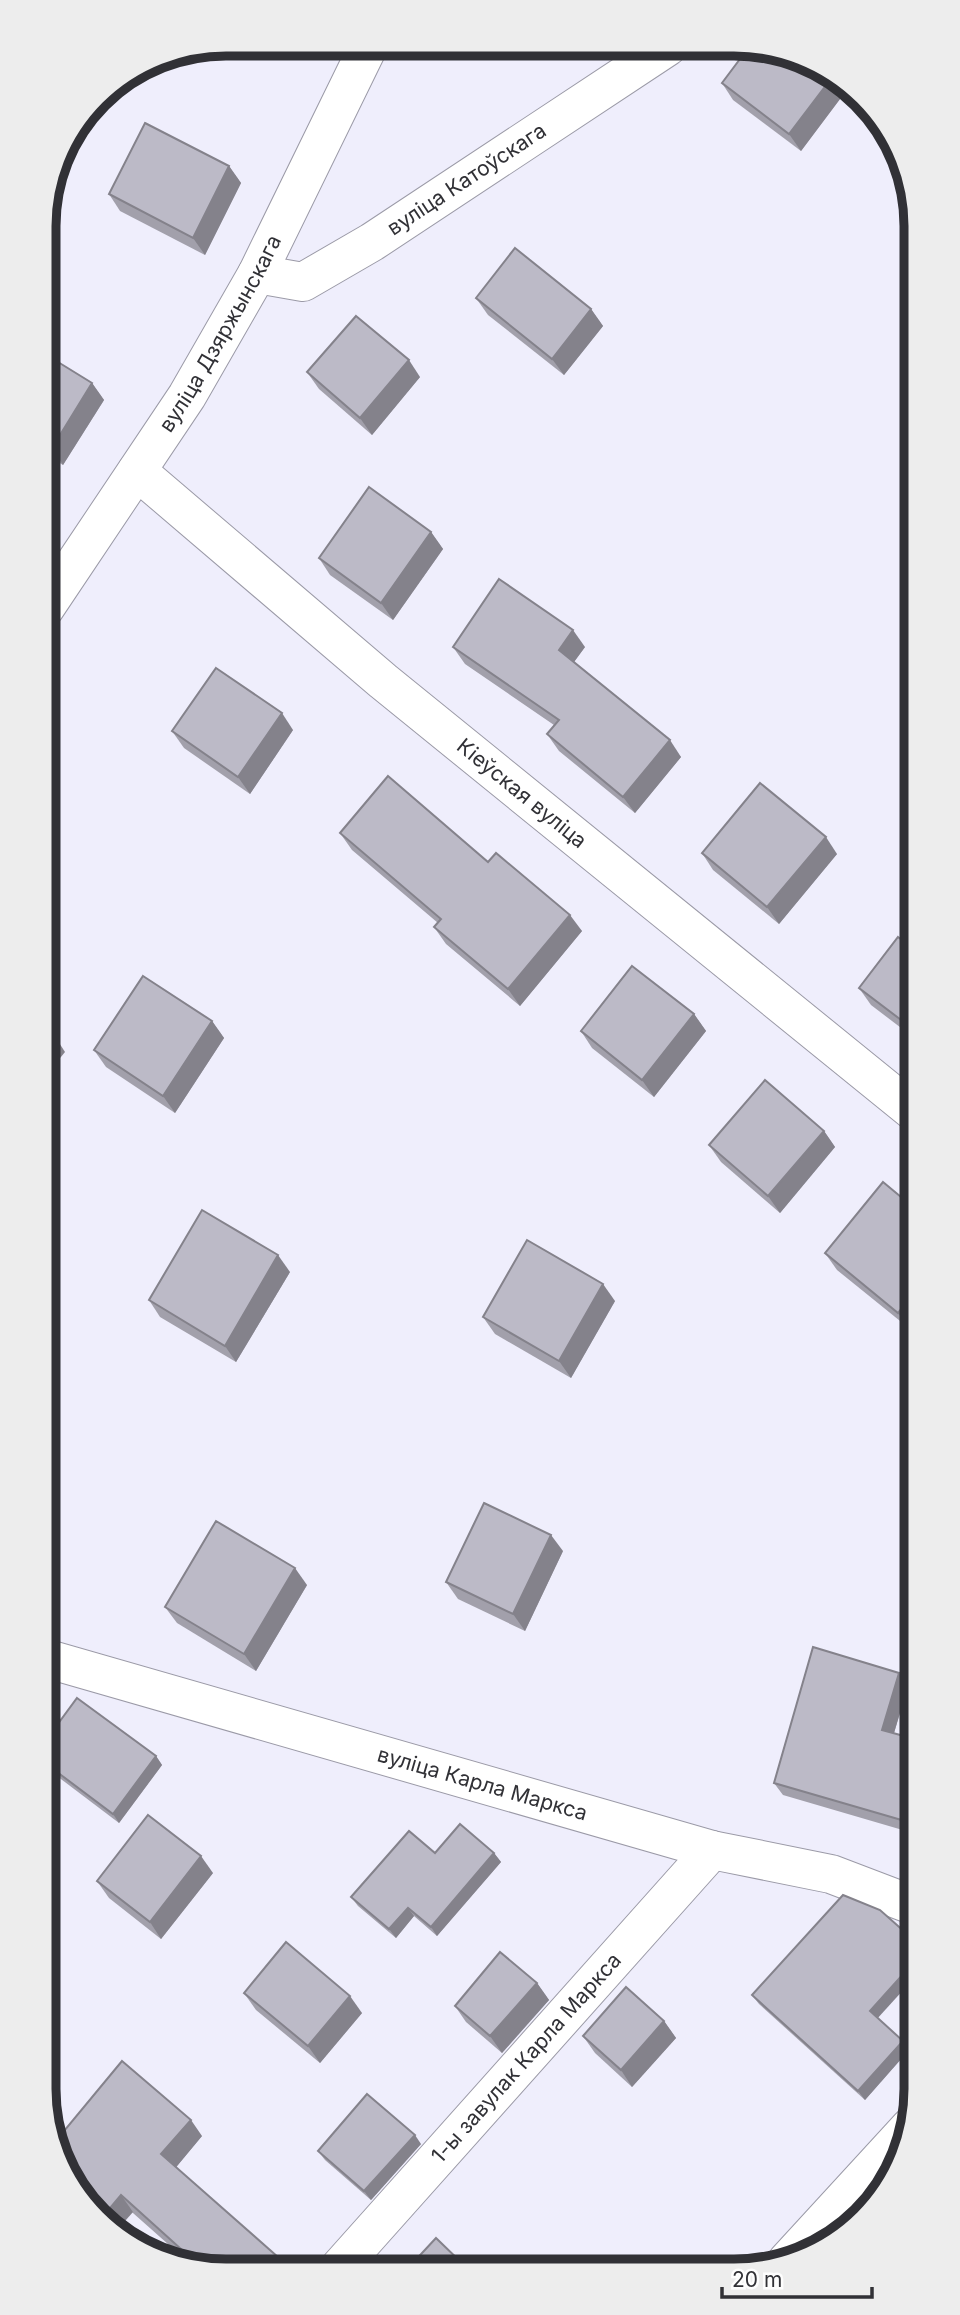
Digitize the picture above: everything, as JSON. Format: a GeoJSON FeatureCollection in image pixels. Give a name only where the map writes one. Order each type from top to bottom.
{"type":"FeatureCollection","features":[{"type":"Feature","properties":{"kind":"street","name":"вуліца Дзяржынскага"},"geometry":{"type":"LineString","coordinates":[[56,591],[187,396],[257,274],[364,56]]}},
{"type":"Feature","properties":{"kind":"street","name":"вуліца Катоўскага"},"geometry":{"type":"LineString","coordinates":[[257,274],[303,282],[383,235],[653,56]]}},
{"type":"Feature","properties":{"kind":"street","name":"Кіеўская вуліца"},"geometry":{"type":"LineString","coordinates":[[136,471],[383,681],[904,1104]]}},
{"type":"Feature","properties":{"kind":"street","name":"вуліца Карла Маркса"},"geometry":{"type":"LineString","coordinates":[[56,1661],[712,1850],[831,1874],[904,1902]]}},
{"type":"Feature","properties":{"kind":"street","name":"1-ы завулак Карла Маркса"},"geometry":{"type":"LineString","coordinates":[[347,2259],[712,1850]]}},
{"type":"Feature","properties":{"kind":"street"},"geometry":{"type":"LineString","coordinates":[[802,2245],[894,2144]]}},
{"type":"Feature","properties":{"kind":"building"},"geometry":{"type":"Polygon","coordinates":[[[745,56],[789,65],[827,84],[789,134],[722,83],[745,56]]]}},
{"type":"Feature","properties":{"kind":"building"},"geometry":{"type":"Polygon","coordinates":[[[145,123],[229,166],[193,238],[109,194],[145,123]]]}},
{"type":"Feature","properties":{"kind":"building"},"geometry":{"type":"Polygon","coordinates":[[[515,248],[591,309],[552,359],[476,298],[515,248]]]}},
{"type":"Feature","properties":{"kind":"building"},"geometry":{"type":"Polygon","coordinates":[[[356,316],[409,360],[360,418],[307,372],[356,316]]]}},
{"type":"Feature","properties":{"kind":"building"},"geometry":{"type":"Polygon","coordinates":[[[56,361],[92,383],[56,442],[56,361]]]}},
{"type":"Feature","properties":{"kind":"building"},"geometry":{"type":"Polygon","coordinates":[[[369,487],[431,532],[381,603],[319,558],[369,487]]]}},
{"type":"Feature","properties":{"kind":"building"},"geometry":{"type":"Polygon","coordinates":[[[499,579],[573,630],[559,650],[670,740],[623,797],[547,734],[559,720],[453,647],[499,579]]]}},
{"type":"Feature","properties":{"kind":"building"},"geometry":{"type":"Polygon","coordinates":[[[216,668],[282,713],[238,777],[172,731],[216,668]]]}},
{"type":"Feature","properties":{"kind":"building"},"geometry":{"type":"Polygon","coordinates":[[[388,776],[488,862],[496,853],[570,915],[508,989],[434,927],[441,919],[340,833],[388,776]]]}},
{"type":"Feature","properties":{"kind":"building"},"geometry":{"type":"Polygon","coordinates":[[[760,783],[826,837],[767,907],[702,853],[760,783]]]}},
{"type":"Feature","properties":{"kind":"building"},"geometry":{"type":"Polygon","coordinates":[[[898,937],[904,942],[904,1022],[859,988],[898,937]]]}},
{"type":"Feature","properties":{"kind":"building"},"geometry":{"type":"Polygon","coordinates":[[[632,966],[694,1014],[642,1080],[581,1031],[632,966]]]}},
{"type":"Feature","properties":{"kind":"building"},"geometry":{"type":"Polygon","coordinates":[[[143,976],[212,1021],[163,1096],[94,1050],[143,976]]]}},
{"type":"Feature","properties":{"kind":"building"},"geometry":{"type":"Polygon","coordinates":[[[765,1080],[824,1131],[768,1196],[709,1145],[765,1080]]]}},
{"type":"Feature","properties":{"kind":"building"},"geometry":{"type":"Polygon","coordinates":[[[883,1182],[904,1200],[904,1305],[898,1313],[825,1253],[883,1182]]]}},
{"type":"Feature","properties":{"kind":"building"},"geometry":{"type":"Polygon","coordinates":[[[202,1210],[278,1255],[225,1346],[149,1300],[202,1210]]]}},
{"type":"Feature","properties":{"kind":"building"},"geometry":{"type":"Polygon","coordinates":[[[527,1240],[603,1284],[559,1361],[483,1317],[527,1240]]]}},
{"type":"Feature","properties":{"kind":"building"},"geometry":{"type":"Polygon","coordinates":[[[484,1503],[551,1535],[513,1614],[446,1582],[484,1503]]]}},
{"type":"Feature","properties":{"kind":"building"},"geometry":{"type":"Polygon","coordinates":[[[216,1521],[295,1568],[244,1654],[165,1607],[216,1521]]]}},
{"type":"Feature","properties":{"kind":"building"},"geometry":{"type":"Polygon","coordinates":[[[813,1647],[899,1673],[882,1730],[904,1736],[904,1821],[774,1783],[813,1647]]]}},
{"type":"Feature","properties":{"kind":"building"},"geometry":{"type":"Polygon","coordinates":[[[77,1698],[156,1756],[113,1814],[56,1771],[56,1726],[77,1698]]]}},
{"type":"Feature","properties":{"kind":"building"},"geometry":{"type":"Polygon","coordinates":[[[148,1815],[201,1856],[150,1922],[97,1881],[148,1815]]]}},
{"type":"Feature","properties":{"kind":"building"},"geometry":{"type":"Polygon","coordinates":[[[460,1824],[494,1853],[431,1927],[408,1908],[389,1929],[351,1897],[409,1831],[435,1853],[460,1824]]]}},
{"type":"Feature","properties":{"kind":"building"},"geometry":{"type":"Polygon","coordinates":[[[843,1895],[880,1910],[904,1931],[904,1973],[870,2011],[903,2041],[858,2091],[752,1995],[843,1895]]]}},
{"type":"Feature","properties":{"kind":"building"},"geometry":{"type":"Polygon","coordinates":[[[286,1942],[350,1996],[308,2046],[244,1993],[286,1942]]]}},
{"type":"Feature","properties":{"kind":"building"},"geometry":{"type":"Polygon","coordinates":[[[500,1952],[537,1983],[490,2036],[455,2006],[500,1952]]]}},
{"type":"Feature","properties":{"kind":"building"},"geometry":{"type":"Polygon","coordinates":[[[626,1987],[664,2021],[621,2070],[583,2036],[626,1987]]]}},
{"type":"Feature","properties":{"kind":"building"},"geometry":{"type":"Polygon","coordinates":[[[122,2061],[191,2120],[161,2154],[280,2259],[203,2258],[187,2254],[121,2195],[108,2211],[91,2193],[79,2174],[62,2133],[122,2061]]]}},
{"type":"Feature","properties":{"kind":"building"},"geometry":{"type":"Polygon","coordinates":[[[367,2094],[415,2135],[364,2191],[318,2151],[367,2094]]]}},
{"type":"Feature","properties":{"kind":"building"},"geometry":{"type":"Polygon","coordinates":[[[436,2238],[458,2259],[416,2259],[436,2238]]]}}]}
